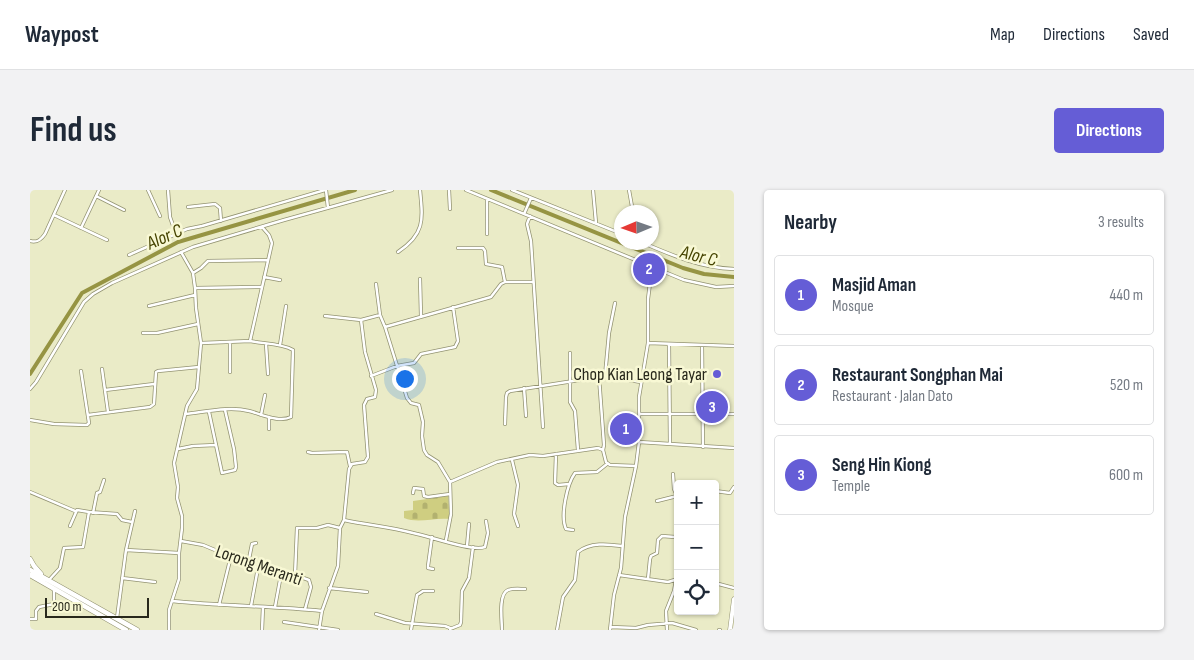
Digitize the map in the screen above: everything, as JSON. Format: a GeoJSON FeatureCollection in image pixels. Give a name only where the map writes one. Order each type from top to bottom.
{"type":"FeatureCollection","features":[{"type":"Feature","properties":{"kind":"main road"},"geometry":{"type":"LineString","coordinates":[[30,559],[41,576]]}},
{"type":"Feature","properties":{"kind":"main road"},"geometry":{"type":"LineString","coordinates":[[30,570],[137,630]]}},
{"type":"Feature","properties":{"kind":"main road"},"geometry":{"type":"LineString","coordinates":[[30,575],[126,630]]}},
{"type":"Feature","properties":{"kind":"main road"},"geometry":{"type":"LineString","coordinates":[[730,630],[734,599]]}},
{"type":"Feature","properties":{"kind":"street"},"geometry":{"type":"LineString","coordinates":[[30,241],[36,242],[40,240],[65,190]]}},
{"type":"Feature","properties":{"kind":"street"},"geometry":{"type":"LineString","coordinates":[[82,228],[100,190]]}},
{"type":"Feature","properties":{"kind":"street"},"geometry":{"type":"LineString","coordinates":[[148,190],[160,216]]}},
{"type":"Feature","properties":{"kind":"street"},"geometry":{"type":"LineString","coordinates":[[168,190],[170,217],[176,234]]}},
{"type":"Feature","properties":{"kind":"street"},"geometry":{"type":"LineString","coordinates":[[129,255],[187,229],[326,190],[328,207]]}},
{"type":"Feature","properties":{"kind":"street"},"geometry":{"type":"LineString","coordinates":[[30,389],[88,298],[112,283],[181,252],[328,207],[392,190]]}},
{"type":"Feature","properties":{"kind":"street"},"geometry":{"type":"LineString","coordinates":[[398,252],[412,242],[420,231],[422,212],[420,190]]}},
{"type":"Feature","properties":{"kind":"street"},"geometry":{"type":"LineString","coordinates":[[449,190],[450,209]]}},
{"type":"Feature","properties":{"kind":"street"},"geometry":{"type":"LineString","coordinates":[[466,190],[684,280],[716,287],[734,286]]}},
{"type":"Feature","properties":{"kind":"street"},"geometry":{"type":"LineString","coordinates":[[512,190],[614,231]]}},
{"type":"Feature","properties":{"kind":"street"},"geometry":{"type":"LineString","coordinates":[[593,190],[596,224]]}},
{"type":"Feature","properties":{"kind":"street"},"geometry":{"type":"LineString","coordinates":[[629,190],[632,205]]}},
{"type":"Feature","properties":{"kind":"street"},"geometry":{"type":"LineString","coordinates":[[96,196],[124,210]]}},
{"type":"Feature","properties":{"kind":"street"},"geometry":{"type":"LineString","coordinates":[[486,198],[487,234]]}},
{"type":"Feature","properties":{"kind":"street"},"geometry":{"type":"LineString","coordinates":[[524,213],[531,198]]}},
{"type":"Feature","properties":{"kind":"street"},"geometry":{"type":"LineString","coordinates":[[188,207],[216,204],[220,208],[221,221]]}},
{"type":"Feature","properties":{"kind":"street"},"geometry":{"type":"LineString","coordinates":[[54,215],[107,240]]}},
{"type":"Feature","properties":{"kind":"street"},"geometry":{"type":"LineString","coordinates":[[530,216],[527,228],[531,241],[543,427]]}},
{"type":"Feature","properties":{"kind":"street"},"geometry":{"type":"LineString","coordinates":[[250,341],[272,243],[269,235],[262,227]]}},
{"type":"Feature","properties":{"kind":"street"},"geometry":{"type":"LineString","coordinates":[[458,248],[483,248],[486,264],[502,267],[505,282]]}},
{"type":"Feature","properties":{"kind":"street"},"geometry":{"type":"LineString","coordinates":[[659,249],[685,260],[708,266],[734,269]]}},
{"type":"Feature","properties":{"kind":"street"},"geometry":{"type":"LineString","coordinates":[[169,630],[172,601],[179,580],[182,516],[178,505],[178,487],[174,469],[187,406],[197,389],[201,343],[193,273],[181,252]]}},
{"type":"Feature","properties":{"kind":"street"},"geometry":{"type":"LineString","coordinates":[[193,273],[202,268],[208,261],[268,260]]}},
{"type":"Feature","properties":{"kind":"street"},"geometry":{"type":"LineString","coordinates":[[652,267],[648,299],[648,343],[641,382],[639,442],[625,517],[611,629],[673,623],[696,630]]}},
{"type":"Feature","properties":{"kind":"street"},"geometry":{"type":"LineString","coordinates":[[264,277],[280,280]]}},
{"type":"Feature","properties":{"kind":"street"},"geometry":{"type":"LineString","coordinates":[[420,279],[421,316]]}},
{"type":"Feature","properties":{"kind":"street"},"geometry":{"type":"LineString","coordinates":[[385,327],[491,297],[501,284],[505,282],[534,282]]}},
{"type":"Feature","properties":{"kind":"street"},"geometry":{"type":"LineString","coordinates":[[376,284],[380,315],[409,401],[419,405],[423,422],[424,450],[427,455],[438,462],[450,482],[451,514],[446,540]]}},
{"type":"Feature","properties":{"kind":"street"},"geometry":{"type":"LineString","coordinates":[[196,288],[262,286]]}},
{"type":"Feature","properties":{"kind":"street"},"geometry":{"type":"LineString","coordinates":[[149,306],[195,295]]}},
{"type":"Feature","properties":{"kind":"street"},"geometry":{"type":"LineString","coordinates":[[605,376],[609,333],[615,303]]}},
{"type":"Feature","properties":{"kind":"street"},"geometry":{"type":"LineString","coordinates":[[280,345],[286,306]]}},
{"type":"Feature","properties":{"kind":"street"},"geometry":{"type":"LineString","coordinates":[[371,376],[397,366],[414,363],[421,354],[455,347],[458,341],[453,307]]}},
{"type":"Feature","properties":{"kind":"street"},"geometry":{"type":"LineString","coordinates":[[326,316],[361,320],[380,315]]}},
{"type":"Feature","properties":{"kind":"street"},"geometry":{"type":"LineString","coordinates":[[350,466],[367,460],[364,405],[367,399],[372,398],[376,394],[365,352],[361,320]]}},
{"type":"Feature","properties":{"kind":"street"},"geometry":{"type":"LineString","coordinates":[[144,333],[157,333],[198,324]]}},
{"type":"Feature","properties":{"kind":"street"},"geometry":{"type":"LineString","coordinates":[[185,414],[248,410],[269,417],[289,418],[292,414],[294,353],[291,348],[250,341],[201,343]]}},
{"type":"Feature","properties":{"kind":"street"},"geometry":{"type":"LineString","coordinates":[[230,343],[230,372]]}},
{"type":"Feature","properties":{"kind":"street"},"geometry":{"type":"LineString","coordinates":[[648,343],[734,346]]}},
{"type":"Feature","properties":{"kind":"street"},"geometry":{"type":"LineString","coordinates":[[266,344],[268,374]]}},
{"type":"Feature","properties":{"kind":"street"},"geometry":{"type":"LineString","coordinates":[[669,344],[670,444]]}},
{"type":"Feature","properties":{"kind":"street"},"geometry":{"type":"LineString","coordinates":[[702,345],[703,447]]}},
{"type":"Feature","properties":{"kind":"street"},"geometry":{"type":"LineString","coordinates":[[570,353],[571,404],[575,411],[578,451]]}},
{"type":"Feature","properties":{"kind":"street"},"geometry":{"type":"LineString","coordinates":[[88,415],[153,406],[155,376],[158,371],[199,367]]}},
{"type":"Feature","properties":{"kind":"street"},"geometry":{"type":"LineString","coordinates":[[102,369],[108,412]]}},
{"type":"Feature","properties":{"kind":"street"},"geometry":{"type":"LineString","coordinates":[[30,420],[54,424],[89,423],[81,371]]}},
{"type":"Feature","properties":{"kind":"street"},"geometry":{"type":"LineString","coordinates":[[505,424],[506,395],[510,391],[605,376],[641,382]]}},
{"type":"Feature","properties":{"kind":"street"},"geometry":{"type":"LineString","coordinates":[[599,377],[604,445],[602,450],[607,463],[612,466],[636,466]]}},
{"type":"Feature","properties":{"kind":"street"},"geometry":{"type":"LineString","coordinates":[[105,390],[154,384]]}},
{"type":"Feature","properties":{"kind":"street"},"geometry":{"type":"LineString","coordinates":[[524,388],[526,416]]}},
{"type":"Feature","properties":{"kind":"street"},"geometry":{"type":"LineString","coordinates":[[261,415],[265,395]]}},
{"type":"Feature","properties":{"kind":"street"},"geometry":{"type":"LineString","coordinates":[[209,412],[222,473],[235,470],[236,467],[225,410]]}},
{"type":"Feature","properties":{"kind":"street"},"geometry":{"type":"LineString","coordinates":[[639,414],[734,414]]}},
{"type":"Feature","properties":{"kind":"street"},"geometry":{"type":"LineString","coordinates":[[269,417],[269,429]]}},
{"type":"Feature","properties":{"kind":"street"},"geometry":{"type":"LineString","coordinates":[[639,442],[734,448]]}},
{"type":"Feature","properties":{"kind":"street"},"geometry":{"type":"LineString","coordinates":[[178,449],[216,445]]}},
{"type":"Feature","properties":{"kind":"street"},"geometry":{"type":"LineString","coordinates":[[450,482],[494,463],[530,455],[540,456],[598,448],[602,450]]}},
{"type":"Feature","properties":{"kind":"street"},"geometry":{"type":"LineString","coordinates":[[308,452],[347,452],[350,466],[344,520],[340,528],[338,566],[322,611],[320,629]]}},
{"type":"Feature","properties":{"kind":"street"},"geometry":{"type":"LineString","coordinates":[[556,454],[555,483],[558,485],[568,484]]}},
{"type":"Feature","properties":{"kind":"street"},"geometry":{"type":"LineString","coordinates":[[512,460],[518,485],[514,514],[518,526]]}},
{"type":"Feature","properties":{"kind":"street"},"geometry":{"type":"LineString","coordinates":[[573,530],[567,530],[564,526],[568,484],[575,473],[597,472],[607,463]]}},
{"type":"Feature","properties":{"kind":"street"},"geometry":{"type":"LineString","coordinates":[[673,474],[674,489]]}},
{"type":"Feature","properties":{"kind":"street"},"geometry":{"type":"LineString","coordinates":[[49,580],[60,568],[64,548],[83,547],[97,493],[100,492],[104,480]]}},
{"type":"Feature","properties":{"kind":"street"},"geometry":{"type":"LineString","coordinates":[[719,492],[730,493],[734,487]]}},
{"type":"Feature","properties":{"kind":"street"},"geometry":{"type":"LineString","coordinates":[[413,493],[414,488],[421,488],[423,489],[424,496],[428,497],[450,494]]}},
{"type":"Feature","properties":{"kind":"street"},"geometry":{"type":"LineString","coordinates":[[30,492],[75,511],[117,514],[122,520],[132,522]]}},
{"type":"Feature","properties":{"kind":"street"},"geometry":{"type":"LineString","coordinates":[[657,501],[674,497]]}},
{"type":"Feature","properties":{"kind":"street"},"geometry":{"type":"LineString","coordinates":[[117,618],[126,550],[135,510]]}},
{"type":"Feature","properties":{"kind":"street"},"geometry":{"type":"LineString","coordinates":[[70,526],[75,511]]}},
{"type":"Feature","properties":{"kind":"street"},"geometry":{"type":"LineString","coordinates":[[344,520],[446,540],[454,545],[479,548],[485,547],[488,533],[486,521]]}},
{"type":"Feature","properties":{"kind":"street"},"geometry":{"type":"LineString","coordinates":[[467,546],[469,524]]}},
{"type":"Feature","properties":{"kind":"street"},"geometry":{"type":"LineString","coordinates":[[295,575],[297,528],[317,528],[328,525],[340,528]]}},
{"type":"Feature","properties":{"kind":"street"},"geometry":{"type":"LineString","coordinates":[[648,579],[650,559],[651,556],[657,553],[658,540],[662,536],[674,537]]}},
{"type":"Feature","properties":{"kind":"street"},"geometry":{"type":"LineString","coordinates":[[432,537],[428,568],[433,569]]}},
{"type":"Feature","properties":{"kind":"street","name":"Lorong Meranti"},"geometry":{"type":"LineString","coordinates":[[181,541],[203,545],[258,568],[295,575],[309,580],[311,583],[305,609]]}},
{"type":"Feature","properties":{"kind":"street"},"geometry":{"type":"LineString","coordinates":[[248,564],[252,544],[256,543]]}},
{"type":"Feature","properties":{"kind":"street"},"geometry":{"type":"LineString","coordinates":[[557,630],[563,597],[574,580],[578,552],[602,544],[622,546]]}},
{"type":"Feature","properties":{"kind":"street"},"geometry":{"type":"LineString","coordinates":[[376,614],[412,624],[445,626],[450,629],[460,625],[462,591],[469,578],[473,547]]}},
{"type":"Feature","properties":{"kind":"street"},"geometry":{"type":"LineString","coordinates":[[126,550],[179,553]]}},
{"type":"Feature","properties":{"kind":"street"},"geometry":{"type":"LineString","coordinates":[[219,605],[231,556]]}},
{"type":"Feature","properties":{"kind":"street"},"geometry":{"type":"LineString","coordinates":[[251,606],[258,568]]}},
{"type":"Feature","properties":{"kind":"street"},"geometry":{"type":"LineString","coordinates":[[619,575],[668,582],[674,581]]}},
{"type":"Feature","properties":{"kind":"street"},"geometry":{"type":"LineString","coordinates":[[122,578],[155,582]]}},
{"type":"Feature","properties":{"kind":"street"},"geometry":{"type":"LineString","coordinates":[[275,607],[280,580]]}},
{"type":"Feature","properties":{"kind":"street"},"geometry":{"type":"LineString","coordinates":[[719,584],[734,588]]}},
{"type":"Feature","properties":{"kind":"street"},"geometry":{"type":"LineString","coordinates":[[30,619],[36,619],[36,611],[39,607],[54,604],[54,588]]}},
{"type":"Feature","properties":{"kind":"street"},"geometry":{"type":"LineString","coordinates":[[329,588],[367,592]]}},
{"type":"Feature","properties":{"kind":"street"},"geometry":{"type":"LineString","coordinates":[[502,630],[502,599],[505,592],[511,589],[525,589]]}},
{"type":"Feature","properties":{"kind":"street"},"geometry":{"type":"LineString","coordinates":[[411,630],[417,595],[422,591],[433,591]]}},
{"type":"Feature","properties":{"kind":"street"},"geometry":{"type":"LineString","coordinates":[[667,630],[666,611],[674,592]]}},
{"type":"Feature","properties":{"kind":"street"},"geometry":{"type":"LineString","coordinates":[[172,601],[322,611]]}},
{"type":"Feature","properties":{"kind":"street"},"geometry":{"type":"LineString","coordinates":[[262,607],[262,630]]}},
{"type":"Feature","properties":{"kind":"street"},"geometry":{"type":"LineString","coordinates":[[284,622],[320,629],[338,630]]}},
{"type":"Feature","properties":{"kind":"street"},"geometry":{"type":"LineString","coordinates":[[115,630],[118,624]]}},
{"type":"Feature","properties":{"kind":"green space"},"geometry":{"type":"Polygon","coordinates":[[[448,496],[450,519],[410,520],[404,518],[404,511],[413,510],[413,501],[448,496]]]}},
{"type":"Feature","properties":{"kind":"waterway","name":"Alor C"},"geometry":{"type":"LineString","coordinates":[[30,374],[82,293],[178,242],[355,190]]}},
{"type":"Feature","properties":{"kind":"waterway","name":"Alor C"},"geometry":{"type":"LineString","coordinates":[[491,190],[683,268],[704,274],[734,277]]}},
{"type":"Feature","properties":{"kind":"place","name":"Restaurant Songphan Mai"},"geometry":{"type":"Point","coordinates":[649,269]}},
{"type":"Feature","properties":{"kind":"place","name":"Chop Kian Leong Tayar"},"geometry":{"type":"Point","coordinates":[717,374]}},
{"type":"Feature","properties":{"kind":"place","name":"Seng Hin Kiong"},"geometry":{"type":"Point","coordinates":[712,407]}},
{"type":"Feature","properties":{"kind":"place","name":"Masjid Aman"},"geometry":{"type":"Point","coordinates":[626,429]}}]}
